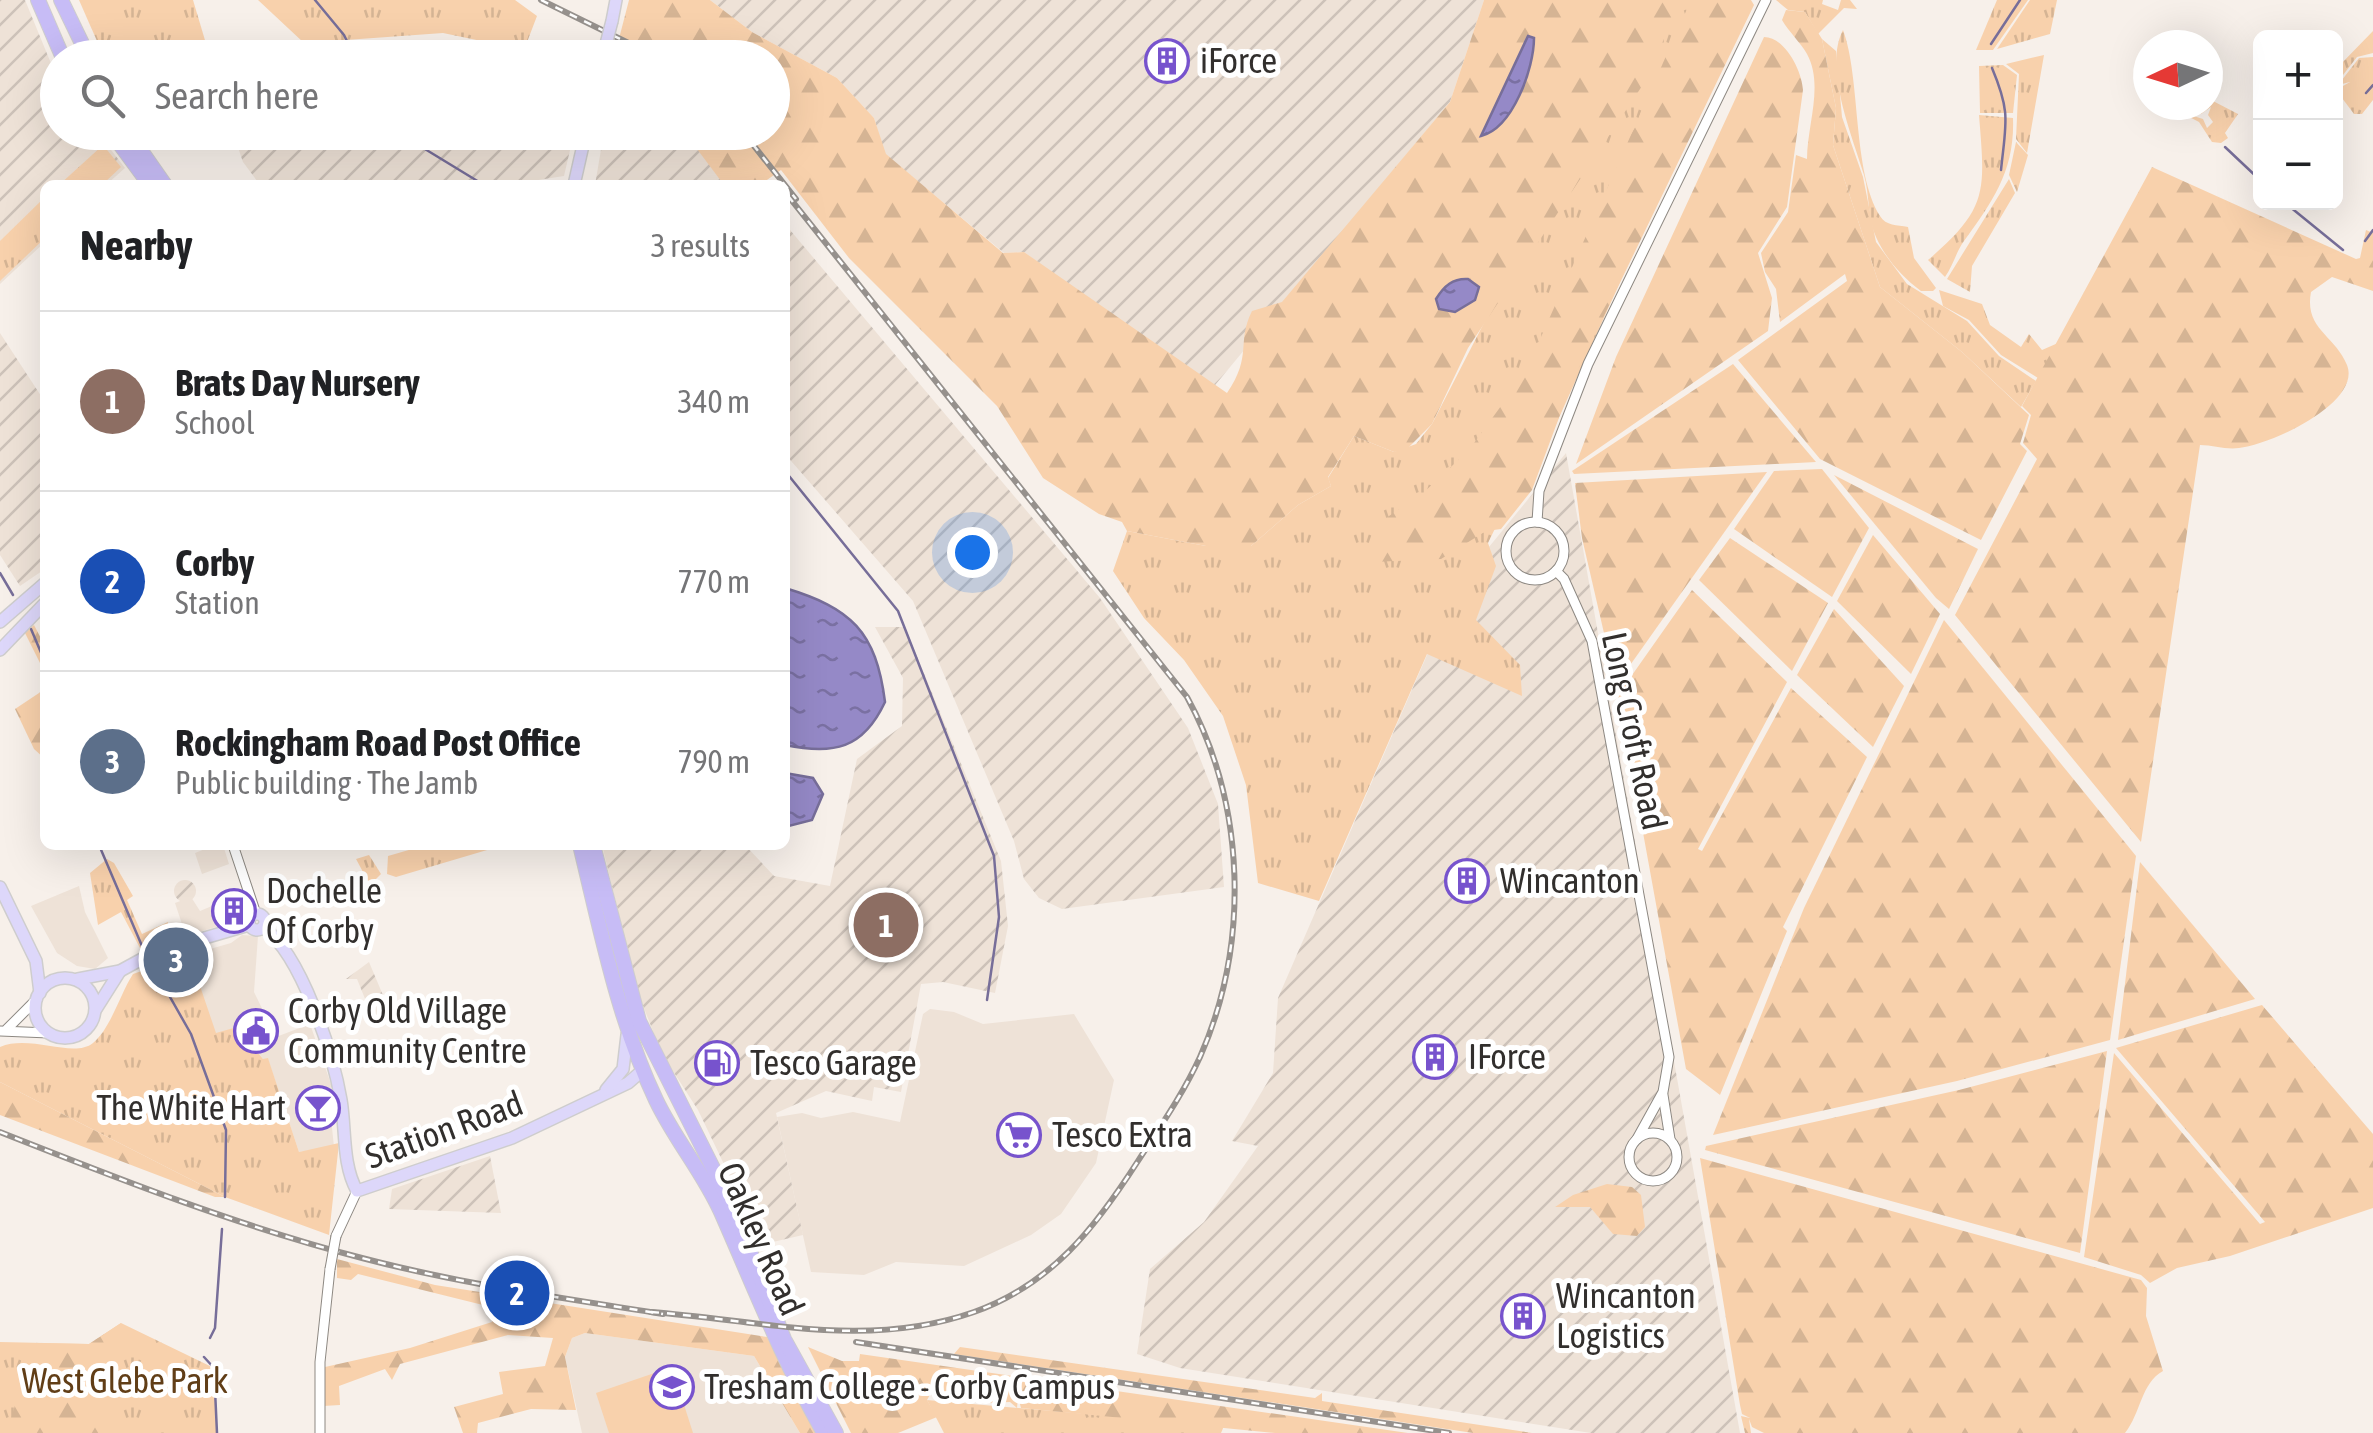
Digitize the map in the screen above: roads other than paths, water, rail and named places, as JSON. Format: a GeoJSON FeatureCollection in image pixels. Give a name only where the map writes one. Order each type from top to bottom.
{"type":"FeatureCollection","features":[{"type":"Feature","properties":{"kind":"highway"},"geometry":{"type":"LineString","coordinates":[[38,0],[55,40]]}},
{"type":"Feature","properties":{"kind":"highway"},"geometry":{"type":"LineString","coordinates":[[61,0],[80,40]]}},
{"type":"Feature","properties":{"kind":"highway"},"geometry":{"type":"LineString","coordinates":[[129,150],[147,180]]}},
{"type":"Feature","properties":{"kind":"highway"},"geometry":{"type":"LineString","coordinates":[[132,150],[160,180]]}},
{"type":"Feature","properties":{"kind":"highway"},"geometry":{"type":"LineString","coordinates":[[581,850],[633,1024]]}},
{"type":"Feature","properties":{"kind":"highway"},"geometry":{"type":"LineString","coordinates":[[594,850],[633,1024]]}},
{"type":"Feature","properties":{"kind":"highway","name":"Oakley Road"},"geometry":{"type":"LineString","coordinates":[[633,1024],[660,1066],[734,1210],[784,1339],[836,1433]]}},
{"type":"Feature","properties":{"kind":"highway","name":"Oakley Road"},"geometry":{"type":"LineString","coordinates":[[633,1024],[647,1062],[643,1070],[653,1092],[669,1126],[697,1166],[772,1337],[824,1433]]}},
{"type":"Feature","properties":{"kind":"highway"},"geometry":{"type":"LineString","coordinates":[[669,1126],[692,1128],[688,1138],[697,1166]]}},
{"type":"Feature","properties":{"kind":"main road"},"geometry":{"type":"LineString","coordinates":[[608,40],[616,0]]}},
{"type":"Feature","properties":{"kind":"main road"},"geometry":{"type":"LineString","coordinates":[[575,180],[582,150]]}},
{"type":"Feature","properties":{"kind":"main road"},"geometry":{"type":"LineString","coordinates":[[0,622],[40,587]]}},
{"type":"Feature","properties":{"kind":"main road"},"geometry":{"type":"LineString","coordinates":[[0,650],[40,609]]}},
{"type":"Feature","properties":{"kind":"main road"},"geometry":{"type":"LineString","coordinates":[[0,887],[36,961],[40,1024],[49,1033],[78,1035],[120,971]]}},
{"type":"Feature","properties":{"kind":"main road"},"geometry":{"type":"LineString","coordinates":[[38,996],[68,978],[93,979],[120,971],[154,953],[263,917],[264,927],[299,977],[330,1053],[348,1166],[357,1190]]}},
{"type":"Feature","properties":{"kind":"main road"},"geometry":{"type":"LineString","coordinates":[[36,961],[90,991],[95,1011]]}},
{"type":"Feature","properties":{"kind":"main road"},"geometry":{"type":"LineString","coordinates":[[604,1093],[624,1069],[633,1024]]}},
{"type":"Feature","properties":{"kind":"main road","name":"Station Road"},"geometry":{"type":"LineString","coordinates":[[357,1190],[512,1138],[628,1084],[643,1070]]}},
{"type":"Feature","properties":{"kind":"main road"},"geometry":{"type":"LineString","coordinates":[[628,1084],[653,1092]]}},
{"type":"Feature","properties":{"kind":"street"},"geometry":{"type":"LineString","coordinates":[[1537,522],[1544,476],[1588,364],[1766,0]]}},
{"type":"Feature","properties":{"kind":"street"},"geometry":{"type":"LineString","coordinates":[[1537,522],[1560,536],[1564,554],[1556,571],[1542,579],[1526,578],[1508,559],[1512,533],[1537,522]]}},
{"type":"Feature","properties":{"kind":"street","name":"Long Croft Road"},"geometry":{"type":"LineString","coordinates":[[1556,571],[1592,640],[1669,1057],[1662,1092],[1638,1138]]}},
{"type":"Feature","properties":{"kind":"street"},"geometry":{"type":"LineString","coordinates":[[234,850],[252,920]]}},
{"type":"Feature","properties":{"kind":"street"},"geometry":{"type":"LineString","coordinates":[[4,1030],[38,996]]}},
{"type":"Feature","properties":{"kind":"street"},"geometry":{"type":"LineString","coordinates":[[4,1030],[49,1033]]}},
{"type":"Feature","properties":{"kind":"street"},"geometry":{"type":"LineString","coordinates":[[1662,1092],[1670,1140],[1677,1156],[1674,1169],[1663,1178],[1646,1181],[1631,1169],[1630,1153],[1638,1138],[1656,1133],[1670,1140]]}},
{"type":"Feature","properties":{"kind":"street"},"geometry":{"type":"LineString","coordinates":[[320,1433],[320,1362],[330,1269],[336,1236],[357,1190]]}},
{"type":"Feature","properties":{"kind":"water"},"geometry":{"type":"Polygon","coordinates":[[[1528,36],[1534,38],[1533,50],[1520,95],[1503,122],[1481,136],[1528,36]]]}},
{"type":"Feature","properties":{"kind":"water"},"geometry":{"type":"Polygon","coordinates":[[[1468,279],[1479,287],[1475,300],[1455,312],[1439,309],[1436,299],[1446,287],[1453,281],[1468,279]]]}},
{"type":"Feature","properties":{"kind":"water"},"geometry":{"type":"Polygon","coordinates":[[[790,590],[827,604],[856,626],[875,657],[885,702],[857,739],[832,748],[790,746],[790,590]]]}},
{"type":"Feature","properties":{"kind":"water"},"geometry":{"type":"Polygon","coordinates":[[[790,774],[813,778],[823,794],[812,820],[790,826],[790,774]]]}},
{"type":"Feature","properties":{"kind":"waterway"},"geometry":{"type":"LineString","coordinates":[[315,0],[346,40]]}},
{"type":"Feature","properties":{"kind":"waterway"},"geometry":{"type":"LineString","coordinates":[[1991,44],[2020,0]]}},
{"type":"Feature","properties":{"kind":"waterway"},"geometry":{"type":"LineString","coordinates":[[1992,68],[2005,118],[2001,170]]}},
{"type":"Feature","properties":{"kind":"waterway"},"geometry":{"type":"LineString","coordinates":[[2366,93],[2373,85]]}},
{"type":"Feature","properties":{"kind":"waterway"},"geometry":{"type":"LineString","coordinates":[[2225,147],[2253,173]]}},
{"type":"Feature","properties":{"kind":"waterway"},"geometry":{"type":"LineString","coordinates":[[427,150],[476,180]]}},
{"type":"Feature","properties":{"kind":"waterway"},"geometry":{"type":"LineString","coordinates":[[2294,210],[2343,250]]}},
{"type":"Feature","properties":{"kind":"waterway"},"geometry":{"type":"LineString","coordinates":[[2365,241],[2373,230]]}},
{"type":"Feature","properties":{"kind":"waterway"},"geometry":{"type":"LineString","coordinates":[[790,477],[898,611],[994,856],[999,917],[987,1000]]}},
{"type":"Feature","properties":{"kind":"waterway"},"geometry":{"type":"LineString","coordinates":[[0,573],[13,595]]}},
{"type":"Feature","properties":{"kind":"waterway"},"geometry":{"type":"LineString","coordinates":[[31,629],[40,650]]}},
{"type":"Feature","properties":{"kind":"waterway"},"geometry":{"type":"LineString","coordinates":[[101,850],[142,946]]}},
{"type":"Feature","properties":{"kind":"waterway"},"geometry":{"type":"LineString","coordinates":[[153,967],[191,1034],[226,1130],[225,1197]]}},
{"type":"Feature","properties":{"kind":"waterway"},"geometry":{"type":"LineString","coordinates":[[210,1338],[215,1328],[222,1229]]}},
{"type":"Feature","properties":{"kind":"waterway"},"geometry":{"type":"LineString","coordinates":[[204,1357],[214,1368],[217,1433]]}},
{"type":"Feature","properties":{"kind":"railway"},"geometry":{"type":"LineString","coordinates":[[541,0],[622,40]]}},
{"type":"Feature","properties":{"kind":"railway"},"geometry":{"type":"LineString","coordinates":[[757,150],[781,180]]}},
{"type":"Feature","properties":{"kind":"railway"},"geometry":{"type":"LineString","coordinates":[[790,191],[796,199]]}},
{"type":"Feature","properties":{"kind":"railway"},"geometry":{"type":"LineString","coordinates":[[651,1312],[813,1329],[893,1329],[974,1312],[1026,1286],[1049,1270],[1088,1231],[1155,1136],[1186,1084],[1216,1014],[1233,922],[1234,875],[1221,783],[1207,739],[1187,697],[790,198]]}},
{"type":"Feature","properties":{"kind":"railway"},"geometry":{"type":"LineString","coordinates":[[0,1132],[179,1201],[316,1245],[474,1283],[663,1314]]}},
{"type":"Feature","properties":{"kind":"railway"},"geometry":{"type":"LineString","coordinates":[[856,1342],[1449,1433]]}},
{"type":"Feature","properties":{"kind":"place","name":"iForce"},"geometry":{"type":"Point","coordinates":[1167,61]}},
{"type":"Feature","properties":{"kind":"place","name":"Wincanton"},"geometry":{"type":"Point","coordinates":[1467,881]}},
{"type":"Feature","properties":{"kind":"place","name":"Dochelle Of Corby"},"geometry":{"type":"Point","coordinates":[234,911]}},
{"type":"Feature","properties":{"kind":"place","name":"Brats Day Nursery"},"geometry":{"type":"Point","coordinates":[886,925]}},
{"type":"Feature","properties":{"kind":"place","name":"Rockingham Road Post Office"},"geometry":{"type":"Point","coordinates":[176,960]}},
{"type":"Feature","properties":{"kind":"place","name":"Corby Old Village Community Centre"},"geometry":{"type":"Point","coordinates":[256,1031]}},
{"type":"Feature","properties":{"kind":"place","name":"IForce"},"geometry":{"type":"Point","coordinates":[1435,1057]}},
{"type":"Feature","properties":{"kind":"place","name":"Tesco Garage"},"geometry":{"type":"Point","coordinates":[717,1063]}},
{"type":"Feature","properties":{"kind":"place","name":"The White Hart"},"geometry":{"type":"Point","coordinates":[318,1108]}},
{"type":"Feature","properties":{"kind":"place","name":"Tesco Extra"},"geometry":{"type":"Point","coordinates":[1019,1135]}},
{"type":"Feature","properties":{"kind":"place","name":"Corby"},"geometry":{"type":"Point","coordinates":[517,1293]}},
{"type":"Feature","properties":{"kind":"place","name":"Wincanton Logistics"},"geometry":{"type":"Point","coordinates":[1523,1316]}},
{"type":"Feature","properties":{"kind":"place","name":"Tresham College - Corby Campus"},"geometry":{"type":"Point","coordinates":[672,1387]}},
{"type":"Feature","properties":{"kind":"park label","name":"West Glebe Park"},"geometry":{"type":"Point","coordinates":[125,1381]}}]}
